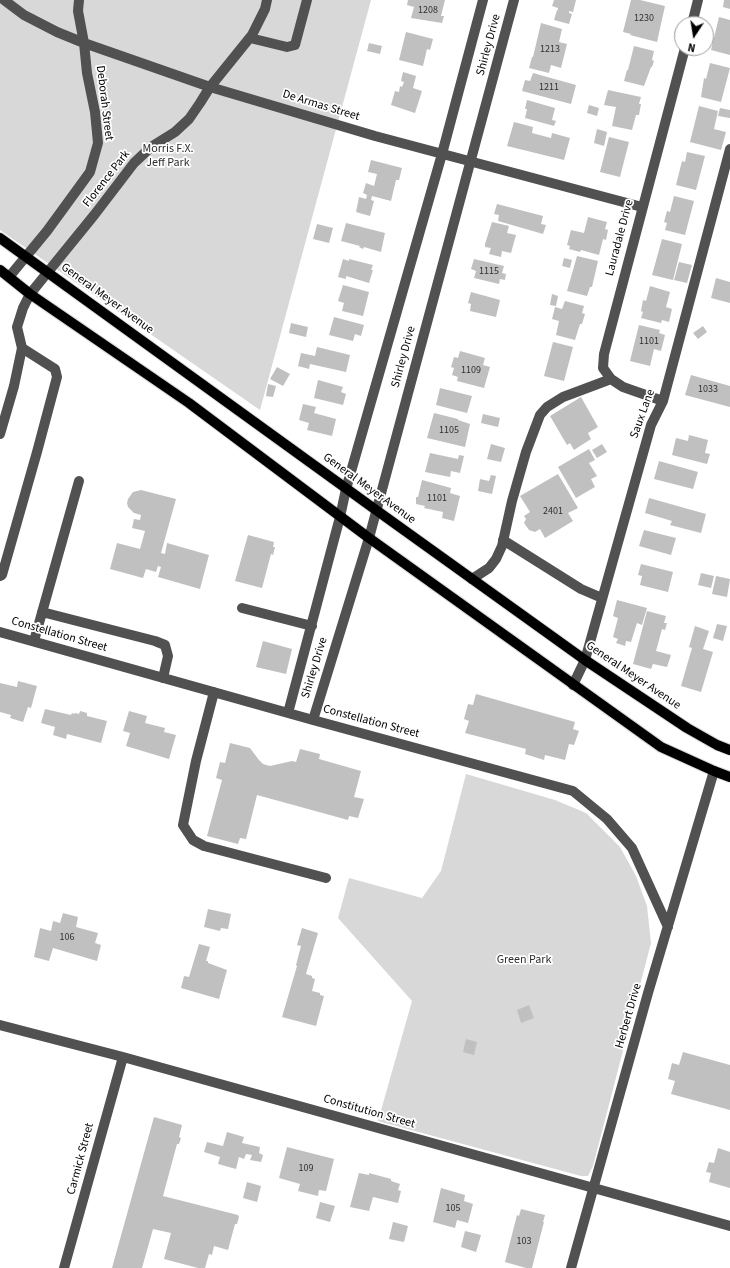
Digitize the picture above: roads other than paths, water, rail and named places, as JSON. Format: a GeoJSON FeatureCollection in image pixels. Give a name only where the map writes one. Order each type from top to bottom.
{"type":"FeatureCollection","features":[{"type":"Feature","properties":{"kind":"main road","name":"General Meyer Avenue"},"geometry":{"type":"LineString","coordinates":[[0,238],[585,660],[687,728],[717,745],[730,750]]}},
{"type":"Feature","properties":{"kind":"main road"},"geometry":{"type":"LineString","coordinates":[[4,273],[30,294],[189,403],[340,517],[661,747],[730,777]]}},
{"type":"Feature","properties":{"kind":"street","name":"De Armas Street"},"geometry":{"type":"LineString","coordinates":[[4,0],[24,15],[57,32],[84,43],[210,87],[375,136],[642,207]]}},
{"type":"Feature","properties":{"kind":"street","name":"Deborah Street"},"geometry":{"type":"LineString","coordinates":[[4,273],[25,257],[47,231],[90,172],[98,143],[95,112],[87,74],[84,43],[78,11],[79,0]]}},
{"type":"Feature","properties":{"kind":"street","name":"Florence Park"},"geometry":{"type":"LineString","coordinates":[[22,348],[17,327],[23,308],[30,294],[134,163],[151,147],[175,132],[189,119],[210,87],[250,38],[265,9],[267,0]]}},
{"type":"Feature","properties":{"kind":"street"},"geometry":{"type":"LineString","coordinates":[[250,38],[288,48],[295,45],[307,0]]}},
{"type":"Feature","properties":{"kind":"street","name":"Shirley Drive"},"geometry":{"type":"LineString","coordinates":[[288,713],[312,626],[346,489],[442,154],[483,0]]}},
{"type":"Feature","properties":{"kind":"street","name":"Shirley Drive"},"geometry":{"type":"LineString","coordinates":[[313,720],[369,538],[514,0]]}},
{"type":"Feature","properties":{"kind":"street"},"geometry":{"type":"LineString","coordinates":[[694,16],[698,0]]}},
{"type":"Feature","properties":{"kind":"street","name":"Lauradale Drive"},"geometry":{"type":"LineString","coordinates":[[611,379],[603,368],[604,354],[683,56]]}},
{"type":"Feature","properties":{"kind":"street","name":"Saux Lane"},"geometry":{"type":"LineString","coordinates":[[573,685],[585,660],[651,425],[663,401],[730,149]]}},
{"type":"Feature","properties":{"kind":"street"},"geometry":{"type":"LineString","coordinates":[[0,434],[14,386],[22,348],[55,369],[57,377],[2,575],[0,576]]}},
{"type":"Feature","properties":{"kind":"street"},"geometry":{"type":"LineString","coordinates":[[472,579],[489,568],[496,559],[503,540],[526,452],[540,416],[547,407],[563,397],[611,379],[623,387],[663,401]]}},
{"type":"Feature","properties":{"kind":"street"},"geometry":{"type":"LineString","coordinates":[[34,641],[79,481]]}},
{"type":"Feature","properties":{"kind":"street"},"geometry":{"type":"LineString","coordinates":[[503,540],[581,589],[602,598]]}},
{"type":"Feature","properties":{"kind":"street"},"geometry":{"type":"LineString","coordinates":[[242,608],[312,626]]}},
{"type":"Feature","properties":{"kind":"street"},"geometry":{"type":"LineString","coordinates":[[42,612],[155,641],[165,645],[168,656],[163,678]]}},
{"type":"Feature","properties":{"kind":"street","name":"Constellation Street"},"geometry":{"type":"LineString","coordinates":[[0,632],[573,791],[607,819],[632,848],[668,927]]}},
{"type":"Feature","properties":{"kind":"street"},"geometry":{"type":"LineString","coordinates":[[214,692],[196,761],[183,825],[193,840],[204,846],[326,878]]}},
{"type":"Feature","properties":{"kind":"street","name":"Herbert Drive"},"geometry":{"type":"LineString","coordinates":[[571,1268],[714,771]]}},
{"type":"Feature","properties":{"kind":"street","name":"Constitution Street"},"geometry":{"type":"LineString","coordinates":[[0,1025],[123,1057],[730,1226]]}},
{"type":"Feature","properties":{"kind":"street","name":"Carmick Street"},"geometry":{"type":"LineString","coordinates":[[64,1268],[123,1057]]}},
{"type":"Feature","properties":{"kind":"park label","name":"Morris F.X. Jeff Park"},"geometry":{"type":"Point","coordinates":[168,156]}},
{"type":"Feature","properties":{"kind":"park label","name":"Green Park"},"geometry":{"type":"Point","coordinates":[524,960]}}]}
